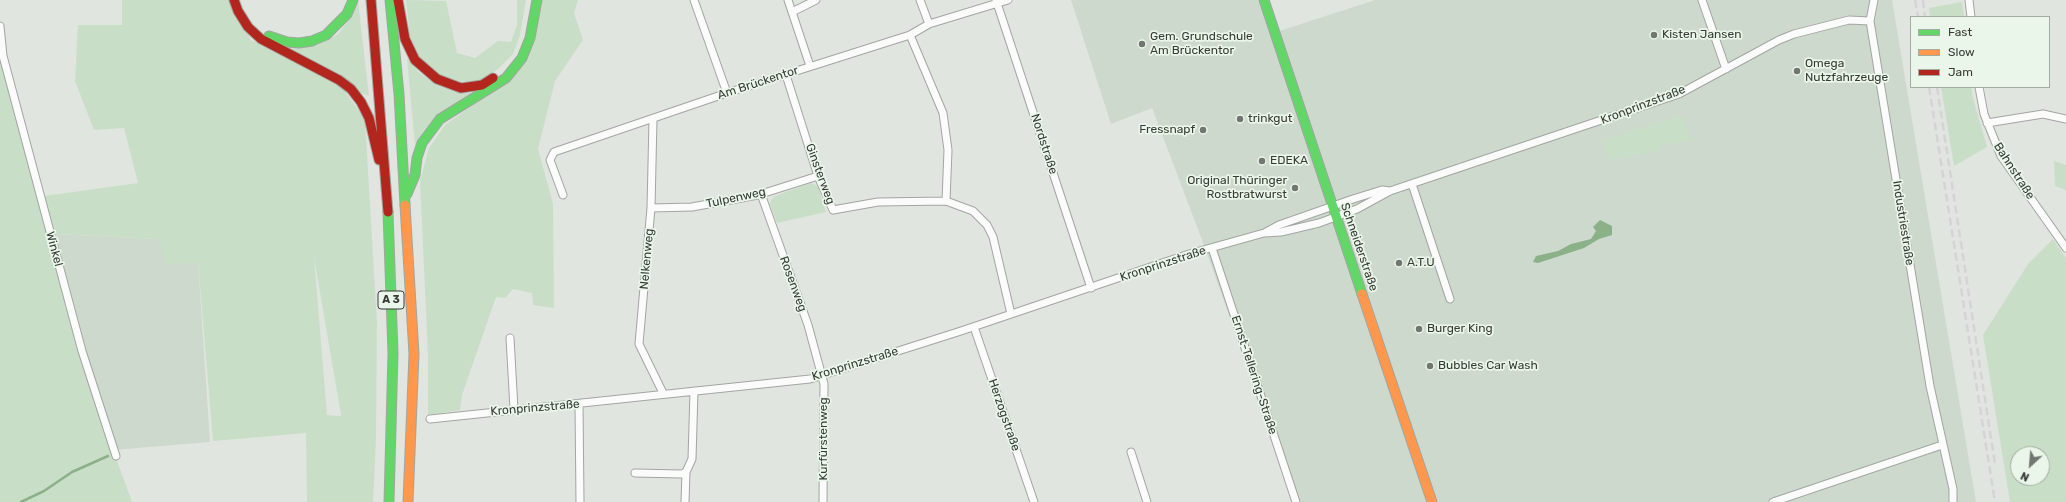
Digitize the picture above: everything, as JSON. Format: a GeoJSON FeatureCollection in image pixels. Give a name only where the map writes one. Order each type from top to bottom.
{"type":"FeatureCollection","features":[{"type":"Feature","properties":{"kind":"main road"},"geometry":{"type":"LineString","coordinates":[[234,0],[238,11],[248,27],[261,39],[339,80],[351,89],[361,102],[369,118],[388,193]]}},
{"type":"Feature","properties":{"kind":"main road"},"geometry":{"type":"LineString","coordinates":[[239,0],[242,10],[251,23],[264,34],[287,42],[299,43],[312,41],[326,35],[347,14],[353,0]]}},
{"type":"Feature","properties":{"kind":"main road","name":"A 3"},"geometry":{"type":"LineString","coordinates":[[371,0],[388,193],[393,353],[393,407],[389,502]]}},
{"type":"Feature","properties":{"kind":"main road","name":"A 3"},"geometry":{"type":"LineString","coordinates":[[390,0],[399,94],[406,197],[414,354],[408,502]]}},
{"type":"Feature","properties":{"kind":"main road"},"geometry":{"type":"LineString","coordinates":[[398,0],[406,39],[415,60],[437,80],[462,88],[482,85],[501,74],[517,56],[525,36],[531,0]]}},
{"type":"Feature","properties":{"kind":"main road"},"geometry":{"type":"LineString","coordinates":[[406,197],[415,175],[417,158],[422,143],[440,119],[506,78],[522,58],[530,38],[537,0]]}},
{"type":"Feature","properties":{"kind":"main road","name":"Schneiderstraße"},"geometry":{"type":"LineString","coordinates":[[1264,0],[1432,502]]}},
{"type":"Feature","properties":{"kind":"street"},"geometry":{"type":"LineString","coordinates":[[694,0],[727,93]]}},
{"type":"Feature","properties":{"kind":"street"},"geometry":{"type":"LineString","coordinates":[[788,0],[810,66]]}},
{"type":"Feature","properties":{"kind":"street"},"geometry":{"type":"LineString","coordinates":[[792,12],[816,0]]}},
{"type":"Feature","properties":{"kind":"street"},"geometry":{"type":"LineString","coordinates":[[920,0],[929,24]]}},
{"type":"Feature","properties":{"kind":"street","name":"Am Brückentor"},"geometry":{"type":"LineString","coordinates":[[563,195],[550,160],[552,153],[727,93],[910,35],[929,24],[997,2],[1008,0]]}},
{"type":"Feature","properties":{"kind":"street"},"geometry":{"type":"LineString","coordinates":[[1702,0],[1726,69]]}},
{"type":"Feature","properties":{"kind":"street","name":"Industriestraße"},"geometry":{"type":"LineString","coordinates":[[1874,0],[1870,21],[1930,386],[1953,489],[1953,502]]}},
{"type":"Feature","properties":{"kind":"street"},"geometry":{"type":"LineString","coordinates":[[1969,0],[1971,16]]}},
{"type":"Feature","properties":{"kind":"street","name":"Nordstraße"},"geometry":{"type":"LineString","coordinates":[[997,2],[1091,288]]}},
{"type":"Feature","properties":{"kind":"street","name":"Kronprinzstraße"},"geometry":{"type":"LineString","coordinates":[[1264,233],[1281,232],[1336,217],[1357,209],[1390,191],[1679,94],[1794,34],[1849,20],[1870,21]]}},
{"type":"Feature","properties":{"kind":"street","name":"Winkel"},"geometry":{"type":"LineString","coordinates":[[0,26],[3,56],[80,343],[116,456]]}},
{"type":"Feature","properties":{"kind":"street"},"geometry":{"type":"LineString","coordinates":[[910,35],[943,113],[948,150],[946,201],[973,211],[987,226],[993,237],[1011,314]]}},
{"type":"Feature","properties":{"kind":"street","name":"Ginsterweg"},"geometry":{"type":"LineString","coordinates":[[786,75],[818,176],[833,210],[878,202],[946,201]]}},
{"type":"Feature","properties":{"kind":"street","name":"Bahnstraße"},"geometry":{"type":"LineString","coordinates":[[1979,88],[1981,105],[1987,123],[2002,156],[2066,248]]}},
{"type":"Feature","properties":{"kind":"street"},"geometry":{"type":"LineString","coordinates":[[1987,123],[2043,114],[2066,119]]}},
{"type":"Feature","properties":{"kind":"street","name":"Nelkenweg"},"geometry":{"type":"LineString","coordinates":[[653,118],[651,208],[639,344],[663,393]]}},
{"type":"Feature","properties":{"kind":"street","name":"Tulpenweg"},"geometry":{"type":"LineString","coordinates":[[651,208],[692,207],[761,194],[818,176]]}},
{"type":"Feature","properties":{"kind":"street"},"geometry":{"type":"LineString","coordinates":[[1412,184],[1450,299]]}},
{"type":"Feature","properties":{"kind":"street","name":"Kronprinzstraße"},"geometry":{"type":"LineString","coordinates":[[430,419],[514,409],[579,404],[663,393],[810,379],[974,327],[1189,254],[1264,233],[1279,225],[1382,190],[1390,191]]}},
{"type":"Feature","properties":{"kind":"street","name":"Rosenweg"},"geometry":{"type":"LineString","coordinates":[[761,194],[808,325],[822,376]]}},
{"type":"Feature","properties":{"kind":"street","name":"Ernst-Tellering-Straße"},"geometry":{"type":"LineString","coordinates":[[1212,248],[1296,502]]}},
{"type":"Feature","properties":{"kind":"street","name":"Herzogstraße"},"geometry":{"type":"LineString","coordinates":[[974,327],[1034,502]]}},
{"type":"Feature","properties":{"kind":"street"},"geometry":{"type":"LineString","coordinates":[[510,338],[514,409]]}},
{"type":"Feature","properties":{"kind":"street","name":"Kurfürstenweg"},"geometry":{"type":"LineString","coordinates":[[822,376],[824,384],[823,502]]}},
{"type":"Feature","properties":{"kind":"street"},"geometry":{"type":"LineString","coordinates":[[685,502],[686,472],[692,459],[694,391]]}},
{"type":"Feature","properties":{"kind":"street"},"geometry":{"type":"LineString","coordinates":[[579,404],[580,502]]}},
{"type":"Feature","properties":{"kind":"street"},"geometry":{"type":"LineString","coordinates":[[1773,502],[1942,445]]}},
{"type":"Feature","properties":{"kind":"street"},"geometry":{"type":"LineString","coordinates":[[1131,452],[1147,502]]}},
{"type":"Feature","properties":{"kind":"street"},"geometry":{"type":"LineString","coordinates":[[635,473],[682,474],[686,472]]}},
{"type":"Feature","properties":{"kind":"shaded area"},"geometry":{"type":"Polygon","coordinates":[[[122,0],[233,0],[234,10],[251,40],[322,74],[345,91],[365,120],[377,323],[376,440],[373,502],[307,502],[306,433],[213,441],[198,262],[165,265],[159,239],[55,234],[112,447],[132,502],[0,502],[0,57],[37,197],[138,183],[124,128],[94,130],[75,81],[78,25],[122,25],[122,0]],[[314,257],[327,415],[341,416],[314,257]]]}},
{"type":"Feature","properties":{"kind":"shaded area"},"geometry":{"type":"Polygon","coordinates":[[[406,0],[446,1],[457,53],[475,58],[498,41],[511,42],[517,25],[517,0],[526,0],[520,35],[513,54],[497,70],[479,80],[462,82],[439,74],[418,56],[410,36],[406,0]]]}},
{"type":"Feature","properties":{"kind":"shaded area"},"geometry":{"type":"Polygon","coordinates":[[[541,0],[578,0],[574,13],[583,40],[555,81],[538,149],[553,204],[554,308],[533,305],[532,293],[513,289],[505,298],[496,297],[462,395],[460,410],[428,415],[428,355],[420,181],[429,148],[445,125],[508,80],[541,0]]]}},
{"type":"Feature","properties":{"kind":"shaded area"},"geometry":{"type":"Polygon","coordinates":[[[1071,0],[1258,0],[1270,34],[1375,0],[1892,0],[1976,502],[1296,502],[1205,248],[1152,108],[1111,124],[1071,0]]]}},
{"type":"Feature","properties":{"kind":"shaded area"},"geometry":{"type":"Polygon","coordinates":[[[358,1],[369,96],[359,92],[288,49],[318,45],[338,34],[351,17],[358,1]]]}},
{"type":"Feature","properties":{"kind":"shaded area"},"geometry":{"type":"Polygon","coordinates":[[[1962,2],[1964,16],[1930,16],[1929,8],[1962,2]]]}},
{"type":"Feature","properties":{"kind":"shaded area"},"geometry":{"type":"Polygon","coordinates":[[[407,58],[418,72],[438,86],[455,92],[472,93],[432,121],[423,131],[415,145],[407,58]]]}},
{"type":"Feature","properties":{"kind":"shaded area"},"geometry":{"type":"Polygon","coordinates":[[[1941,88],[1971,88],[1987,147],[1954,166],[1941,88]]]}},
{"type":"Feature","properties":{"kind":"shaded area"},"geometry":{"type":"Polygon","coordinates":[[[1681,115],[1692,140],[1658,146],[1658,151],[1609,160],[1603,141],[1681,115]]]}},
{"type":"Feature","properties":{"kind":"shaded area"},"geometry":{"type":"Polygon","coordinates":[[[2054,161],[2066,165],[2066,190],[2055,186],[2054,161]]]}},
{"type":"Feature","properties":{"kind":"shaded area"},"geometry":{"type":"Polygon","coordinates":[[[811,183],[818,186],[826,212],[777,223],[770,204],[771,200],[775,196],[811,183]]]}},
{"type":"Feature","properties":{"kind":"shaded area"},"geometry":{"type":"Polygon","coordinates":[[[1600,220],[1612,226],[1612,235],[1599,239],[1584,248],[1538,263],[1533,262],[1536,256],[1558,251],[1571,244],[1591,239],[1596,231],[1593,227],[1600,220]]]}},
{"type":"Feature","properties":{"kind":"shaded area"},"geometry":{"type":"Polygon","coordinates":[[[55,234],[160,239],[198,262],[210,442],[113,450],[55,234]]]}},
{"type":"Feature","properties":{"kind":"shaded area"},"geometry":{"type":"Polygon","coordinates":[[[2053,239],[2066,258],[2066,502],[2010,502],[1983,335],[2028,264],[2053,239]]]}},
{"type":"Feature","properties":{"kind":"waterway"},"geometry":{"type":"LineString","coordinates":[[21,502],[44,491],[72,472],[108,456]]}},
{"type":"Feature","properties":{"kind":"railway"},"geometry":{"type":"LineString","coordinates":[[1915,0],[1918,16]]}},
{"type":"Feature","properties":{"kind":"railway"},"geometry":{"type":"LineString","coordinates":[[1923,0],[1925,16]]}},
{"type":"Feature","properties":{"kind":"railway"},"geometry":{"type":"LineString","coordinates":[[1929,88],[1995,502]]}},
{"type":"Feature","properties":{"kind":"railway"},"geometry":{"type":"LineString","coordinates":[[1937,88],[1995,464]]}},
{"type":"Feature","properties":{"kind":"traffic: fast"},"geometry":{"type":"LineString","coordinates":[[269,36],[287,42],[299,43],[312,41],[326,35],[347,14],[353,0]]}},
{"type":"Feature","properties":{"kind":"traffic: fast"},"geometry":{"type":"LineString","coordinates":[[390,0],[399,94],[405,205]]}},
{"type":"Feature","properties":{"kind":"traffic: fast"},"geometry":{"type":"LineString","coordinates":[[407,194],[415,175],[417,158],[422,143],[440,119],[506,78],[522,58],[530,38],[537,0]]}},
{"type":"Feature","properties":{"kind":"traffic: fast"},"geometry":{"type":"LineString","coordinates":[[1264,0],[1362,294]]}},
{"type":"Feature","properties":{"kind":"traffic: fast"},"geometry":{"type":"LineString","coordinates":[[388,212],[393,353],[389,502]]}},
{"type":"Feature","properties":{"kind":"traffic: slow"},"geometry":{"type":"LineString","coordinates":[[405,205],[414,354],[408,502]]}},
{"type":"Feature","properties":{"kind":"traffic: slow"},"geometry":{"type":"LineString","coordinates":[[1362,294],[1432,502]]}},
{"type":"Feature","properties":{"kind":"traffic: jam"},"geometry":{"type":"LineString","coordinates":[[234,0],[238,11],[248,27],[261,39],[339,80],[351,89],[361,102],[369,118],[379,160]]}},
{"type":"Feature","properties":{"kind":"traffic: jam"},"geometry":{"type":"LineString","coordinates":[[371,0],[388,212]]}},
{"type":"Feature","properties":{"kind":"traffic: jam"},"geometry":{"type":"LineString","coordinates":[[398,0],[405,39],[415,60],[437,79],[461,88],[482,85],[493,78]]}},
{"type":"Feature","properties":{"kind":"place","name":"Kisten Jansen"},"geometry":{"type":"Point","coordinates":[1654,35]}},
{"type":"Feature","properties":{"kind":"place","name":"Gem. Grundschule Am Brückentor"},"geometry":{"type":"Point","coordinates":[1142,44]}},
{"type":"Feature","properties":{"kind":"place","name":"Omega Nutzfahrzeuge"},"geometry":{"type":"Point","coordinates":[1797,71]}},
{"type":"Feature","properties":{"kind":"place","name":"trinkgut"},"geometry":{"type":"Point","coordinates":[1240,119]}},
{"type":"Feature","properties":{"kind":"place","name":"Fressnapf"},"geometry":{"type":"Point","coordinates":[1203,130]}},
{"type":"Feature","properties":{"kind":"place","name":"EDEKA"},"geometry":{"type":"Point","coordinates":[1262,161]}},
{"type":"Feature","properties":{"kind":"place","name":"Original Thüringer Rostbratwurst"},"geometry":{"type":"Point","coordinates":[1295,188]}},
{"type":"Feature","properties":{"kind":"place","name":"A.T.U"},"geometry":{"type":"Point","coordinates":[1399,263]}},
{"type":"Feature","properties":{"kind":"place","name":"Burger King"},"geometry":{"type":"Point","coordinates":[1419,329]}},
{"type":"Feature","properties":{"kind":"place","name":"Bubbles Car Wash"},"geometry":{"type":"Point","coordinates":[1430,366]}}]}
